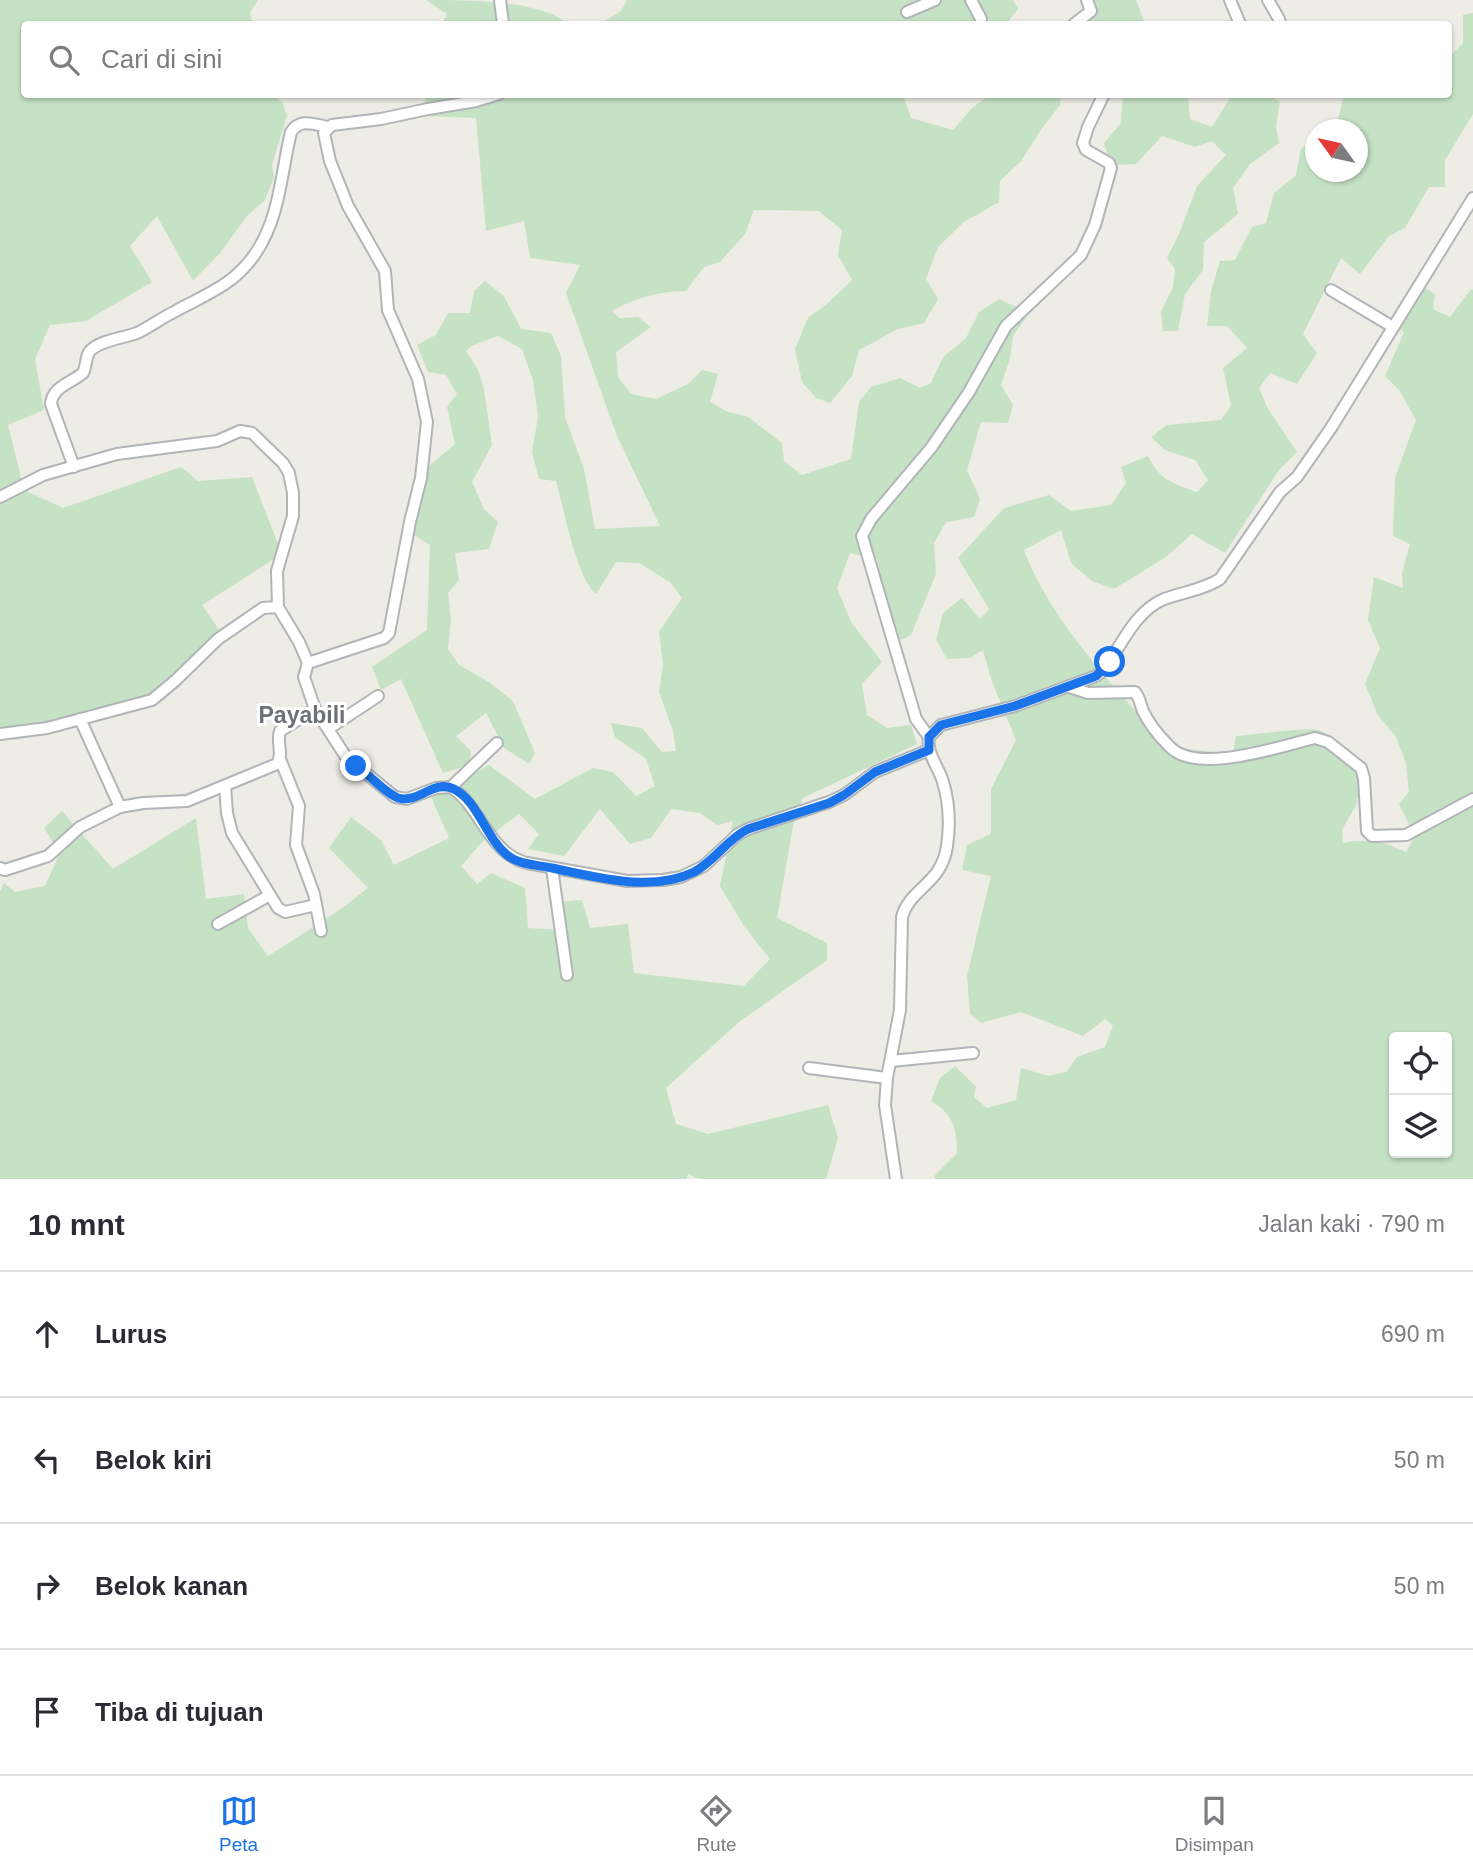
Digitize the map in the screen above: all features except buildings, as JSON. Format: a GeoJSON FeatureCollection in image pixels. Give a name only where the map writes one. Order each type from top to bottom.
{"type":"FeatureCollection","features":[{"type":"Feature","properties":{"kind":"street"},"geometry":{"type":"LineString","coordinates":[[500,0],[503,21]]}},
{"type":"Feature","properties":{"kind":"street"},"geometry":{"type":"LineString","coordinates":[[907,12],[935,0]]}},
{"type":"Feature","properties":{"kind":"street"},"geometry":{"type":"LineString","coordinates":[[971,0],[981,19]]}},
{"type":"Feature","properties":{"kind":"street"},"geometry":{"type":"LineString","coordinates":[[1078,21],[1091,11],[1087,0]]}},
{"type":"Feature","properties":{"kind":"street"},"geometry":{"type":"LineString","coordinates":[[1230,0],[1239,21]]}},
{"type":"Feature","properties":{"kind":"street"},"geometry":{"type":"LineString","coordinates":[[1268,0],[1279,21]]}},
{"type":"Feature","properties":{"kind":"street"},"geometry":{"type":"LineString","coordinates":[[74,467],[51,404],[51,396],[83,373],[87,355],[93,348],[140,331],[215,292],[237,275],[255,255],[267,229],[280,194],[291,132],[295,125],[302,122],[328,127],[488,98]]}},
{"type":"Feature","properties":{"kind":"street"},"geometry":{"type":"LineString","coordinates":[[896,1179],[885,1105],[887,1078],[900,1010],[903,911],[940,871],[947,849],[946,791],[929,750],[929,737],[916,719],[862,536],[871,519],[931,448],[969,392],[1006,326],[1073,264],[1086,247],[1111,168],[1109,163],[1086,150],[1083,143],[1102,98]]}},
{"type":"Feature","properties":{"kind":"street"},"geometry":{"type":"LineString","coordinates":[[309,663],[384,638],[389,633],[421,478],[428,422],[418,379],[388,310],[382,265],[348,206],[330,160],[323,138],[328,127]]}},
{"type":"Feature","properties":{"kind":"street"},"geometry":{"type":"LineString","coordinates":[[929,737],[941,725],[1015,706],[1101,674],[1141,616],[1152,606],[1220,579],[1280,492],[1297,477],[1331,428],[1393,327],[1469,212],[1473,198]]}},
{"type":"Feature","properties":{"kind":"street"},"geometry":{"type":"LineString","coordinates":[[1331,290],[1393,327]]}},
{"type":"Feature","properties":{"kind":"street"},"geometry":{"type":"LineString","coordinates":[[0,497],[43,475],[117,454],[217,441],[240,431],[252,433],[283,463],[289,473],[293,493],[291,528],[277,571],[278,607],[309,663],[304,677],[315,709],[346,757],[395,797],[407,799],[436,788],[451,787],[497,743]]}},
{"type":"Feature","properties":{"kind":"street"},"geometry":{"type":"LineString","coordinates":[[0,734],[47,728],[156,698],[218,639],[263,608],[278,607]]}},
{"type":"Feature","properties":{"kind":"street"},"geometry":{"type":"LineString","coordinates":[[1069,687],[1088,693],[1135,692],[1144,714],[1165,742],[1176,753],[1190,758],[1234,757],[1315,738],[1328,742],[1361,768],[1367,831],[1374,837],[1406,835],[1473,799]]}},
{"type":"Feature","properties":{"kind":"street"},"geometry":{"type":"LineString","coordinates":[[328,729],[378,696]]}},
{"type":"Feature","properties":{"kind":"street"},"geometry":{"type":"LineString","coordinates":[[315,709],[280,731],[280,759],[299,806],[296,845],[316,905],[321,930]]}},
{"type":"Feature","properties":{"kind":"street"},"geometry":{"type":"LineString","coordinates":[[80,719],[120,807]]}},
{"type":"Feature","properties":{"kind":"street"},"geometry":{"type":"LineString","coordinates":[[451,787],[471,806],[504,853],[518,861],[627,881],[663,880],[681,877],[704,866],[742,831],[829,803],[875,772],[929,750]]}},
{"type":"Feature","properties":{"kind":"street"},"geometry":{"type":"LineString","coordinates":[[0,868],[5,870],[48,856],[80,827],[120,807],[187,801],[277,764],[280,759]]}},
{"type":"Feature","properties":{"kind":"street"},"geometry":{"type":"LineString","coordinates":[[225,786],[232,834],[278,908],[285,912],[316,905]]}},
{"type":"Feature","properties":{"kind":"street"},"geometry":{"type":"LineString","coordinates":[[552,868],[567,975]]}},
{"type":"Feature","properties":{"kind":"street"},"geometry":{"type":"LineString","coordinates":[[218,924],[270,895]]}},
{"type":"Feature","properties":{"kind":"street"},"geometry":{"type":"LineString","coordinates":[[891,1061],[973,1053]]}},
{"type":"Feature","properties":{"kind":"street"},"geometry":{"type":"LineString","coordinates":[[809,1068],[887,1078]]}},
{"type":"Feature","properties":{"kind":"green space"},"geometry":{"type":"Polygon","coordinates":[[[0,0],[258,0],[250,13],[252,21],[21,21],[21,98],[277,98],[282,102],[287,115],[272,165],[274,177],[265,200],[247,216],[220,253],[193,281],[157,216],[130,246],[152,282],[86,321],[50,325],[35,359],[44,410],[8,425],[24,490],[63,508],[181,467],[198,481],[252,477],[282,554],[202,605],[224,637],[181,667],[159,696],[0,738],[0,0]]]}},
{"type":"Feature","properties":{"kind":"green space"},"geometry":{"type":"Polygon","coordinates":[[[426,0],[481,1],[522,6],[541,10],[564,21],[444,21],[447,14],[426,0]]]}},
{"type":"Feature","properties":{"kind":"green space"},"geometry":{"type":"Polygon","coordinates":[[[627,0],[1013,0],[1018,9],[1008,21],[605,21],[621,11],[627,0]]]}},
{"type":"Feature","properties":{"kind":"green space"},"geometry":{"type":"Polygon","coordinates":[[[1089,0],[1136,0],[1144,21],[1087,21],[1092,9],[1089,0]]]}},
{"type":"Feature","properties":{"kind":"green space"},"geometry":{"type":"Polygon","coordinates":[[[1473,13],[1473,114],[1445,160],[1445,187],[1429,187],[1405,228],[1389,236],[1360,274],[1341,258],[1303,334],[1317,353],[1297,384],[1270,373],[1259,388],[1267,407],[1297,452],[1279,470],[1225,553],[1192,534],[1166,557],[1114,589],[1092,581],[1071,563],[1061,530],[1024,550],[1049,601],[1065,625],[1161,739],[1174,748],[1233,754],[1236,736],[1319,730],[1345,747],[1364,770],[1356,805],[1342,830],[1343,843],[1375,842],[1406,852],[1415,836],[1399,804],[1409,792],[1406,763],[1396,737],[1378,715],[1365,684],[1380,648],[1368,620],[1374,577],[1403,588],[1402,573],[1410,544],[1393,536],[1395,478],[1416,420],[1399,390],[1385,376],[1404,332],[1394,324],[1419,285],[1435,294],[1433,309],[1450,317],[1471,289],[1473,290],[1473,1179],[935,1179],[935,1175],[957,1153],[952,1122],[944,1111],[931,1101],[940,1078],[955,1066],[976,1087],[974,1097],[987,1108],[1016,1100],[1021,1068],[1049,1076],[1066,1072],[1077,1057],[1105,1047],[1113,1026],[1105,1019],[1083,1036],[1021,1012],[981,1023],[970,1014],[967,976],[991,876],[962,870],[967,845],[991,834],[991,789],[1016,740],[991,679],[983,650],[970,658],[947,659],[936,640],[943,613],[962,598],[980,619],[989,609],[958,558],[1004,508],[1049,495],[1071,511],[1111,505],[1126,483],[1121,467],[1148,456],[1162,476],[1197,492],[1208,480],[1195,460],[1165,450],[1151,437],[1167,425],[1221,420],[1231,405],[1223,368],[1247,348],[1227,326],[1207,326],[1211,291],[1220,261],[1235,260],[1252,227],[1266,223],[1274,193],[1296,175],[1301,149],[1305,146],[1305,182],[1368,182],[1368,119],[1338,119],[1343,98],[1452,98],[1452,54],[1463,43],[1463,15],[1473,13]]]}},
{"type":"Feature","properties":{"kind":"green space"},"geometry":{"type":"Polygon","coordinates":[[[426,98],[904,98],[911,118],[953,130],[972,108],[986,98],[1061,98],[1060,105],[1021,161],[1000,181],[999,202],[964,222],[938,247],[926,279],[938,299],[924,323],[898,329],[859,350],[852,376],[830,403],[816,398],[802,382],[795,349],[808,318],[852,280],[838,255],[842,230],[819,211],[754,210],[745,234],[720,262],[704,267],[686,291],[648,296],[612,311],[619,318],[638,317],[651,327],[616,352],[618,377],[631,394],[656,399],[688,384],[702,370],[718,374],[710,402],[726,411],[748,417],[782,443],[784,461],[802,475],[851,459],[859,402],[871,387],[900,378],[920,388],[931,383],[943,357],[966,338],[979,312],[999,299],[1029,313],[1013,336],[1010,359],[1001,385],[1013,405],[1008,423],[981,422],[967,470],[980,499],[974,517],[946,522],[934,543],[936,574],[911,635],[899,641],[889,624],[877,559],[850,553],[837,588],[851,622],[882,662],[862,684],[867,715],[887,728],[911,725],[917,744],[803,798],[793,826],[777,918],[827,943],[827,960],[739,1022],[666,1088],[676,1124],[708,1134],[828,1105],[838,1138],[826,1179],[699,1179],[688,1174],[687,1179],[0,1179],[0,891],[4,883],[15,892],[45,886],[60,853],[44,828],[62,811],[113,869],[196,818],[206,899],[244,894],[248,928],[268,956],[341,909],[368,888],[329,848],[351,817],[381,840],[394,865],[449,838],[431,797],[489,765],[535,799],[593,768],[613,772],[636,796],[655,786],[646,759],[615,737],[611,723],[642,728],[662,752],[676,751],[673,731],[659,692],[663,664],[659,632],[682,598],[670,582],[639,563],[616,562],[596,594],[589,585],[577,558],[556,481],[539,479],[532,452],[538,417],[533,380],[522,349],[498,336],[471,346],[466,351],[478,370],[484,389],[492,445],[472,482],[484,509],[498,522],[489,549],[455,553],[459,580],[448,593],[451,619],[448,649],[459,665],[489,682],[513,701],[535,753],[529,764],[504,748],[486,713],[456,736],[471,751],[469,765],[443,773],[401,679],[381,690],[372,667],[427,630],[430,545],[411,533],[429,466],[455,444],[447,407],[457,394],[446,375],[428,372],[417,345],[436,335],[448,313],[470,313],[474,291],[485,281],[504,296],[521,329],[551,333],[561,356],[565,417],[584,469],[595,529],[660,526],[617,436],[566,293],[580,265],[530,258],[524,221],[486,231],[476,118],[423,116],[426,98]],[[600,809],[564,856],[528,849],[539,834],[519,814],[484,840],[461,866],[477,884],[491,873],[525,888],[528,928],[560,930],[559,902],[582,900],[590,928],[628,924],[634,973],[744,986],[770,959],[744,926],[720,886],[733,821],[717,825],[700,813],[671,809],[651,838],[630,844],[600,809]]]}},
{"type":"Feature","properties":{"kind":"green space"},"geometry":{"type":"Polygon","coordinates":[[[1123,98],[1188,98],[1190,119],[1212,127],[1230,98],[1274,98],[1280,102],[1276,126],[1279,143],[1250,164],[1233,188],[1238,214],[1204,242],[1203,270],[1185,294],[1178,331],[1163,331],[1161,312],[1173,287],[1175,269],[1167,258],[1197,186],[1226,155],[1212,141],[1195,147],[1162,136],[1136,164],[1111,165],[1104,143],[1121,123],[1123,98]]]}},
{"type":"Feature","properties":{"kind":"district","name":"Payabili"},"geometry":{"type":"Point","coordinates":[302,715]}},
{"type":"Feature","properties":{"kind":"route"},"geometry":{"type":"LineString","coordinates":[[356,766],[389,793],[401,799],[414,798],[443,786],[451,787],[471,806],[504,853],[518,861],[627,881],[663,880],[681,877],[704,866],[742,831],[829,803],[875,772],[929,750],[929,737],[941,725],[978,717],[1069,687],[1101,674],[1110,662]]}}]}
